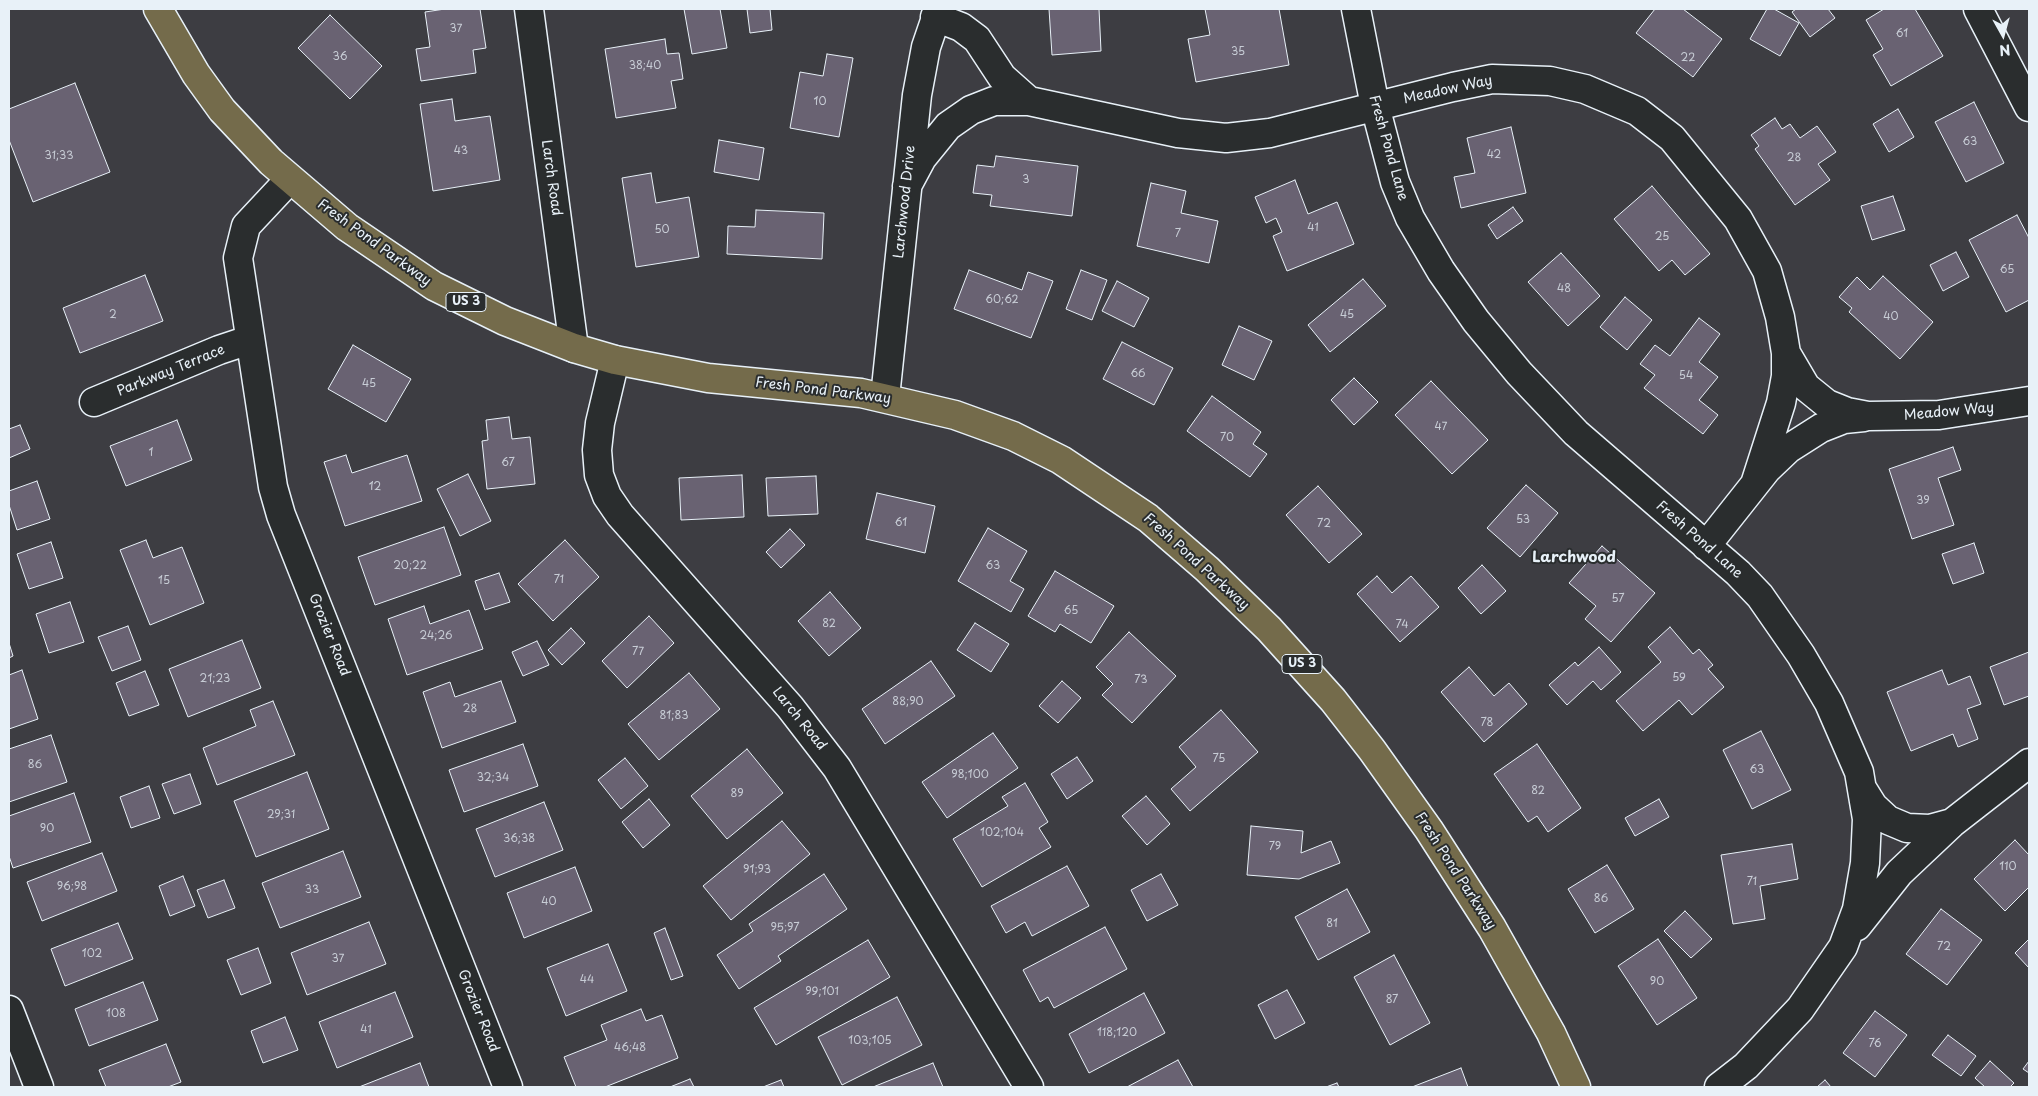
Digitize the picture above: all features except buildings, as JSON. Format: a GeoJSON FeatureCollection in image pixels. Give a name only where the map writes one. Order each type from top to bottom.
{"type":"FeatureCollection","features":[{"type":"Feature","properties":{"kind":"highway","name":"Fresh Pond Parkway"},"geometry":{"type":"LineString","coordinates":[[158,9],[196,74],[222,110],[290,179],[347,227],[434,286],[489,314],[574,348],[615,360],[694,376],[839,390],[884,397],[973,421],[1013,436],[1069,465],[1148,518],[1247,606],[1333,700],[1434,837],[1476,900],[1550,1033],[1576,1087]]}},
{"type":"Feature","properties":{"kind":"street","name":"Larch Road"},"geometry":{"type":"LineString","coordinates":[[529,9],[574,348]]}},
{"type":"Feature","properties":{"kind":"street","name":"Fresh Pond Lane"},"geometry":{"type":"LineString","coordinates":[[1356,9],[1374,106],[1402,202],[1430,254],[1464,304],[1519,373],[1576,433],[1706,546],[1760,596],[1801,655],[1838,720],[1853,755],[1863,790],[1867,819],[1865,863],[1857,909],[1843,947],[1800,1010],[1746,1066],[1719,1087]]}},
{"type":"Feature","properties":{"kind":"street"},"geometry":{"type":"LineString","coordinates":[[1978,9],[2029,108]]}},
{"type":"Feature","properties":{"kind":"street"},"geometry":{"type":"LineString","coordinates":[[937,13],[977,39],[1002,77],[1028,101]]}},
{"type":"Feature","properties":{"kind":"street","name":"Larchwood Drive"},"geometry":{"type":"LineString","coordinates":[[884,397],[919,80],[937,13]]}},
{"type":"Feature","properties":{"kind":"street","name":"Meadow Way"},"geometry":{"type":"LineString","coordinates":[[907,186],[930,147],[958,117],[982,104],[994,101],[1028,101],[1178,133],[1226,138],[1270,133],[1472,82],[1512,78],[1567,84],[1605,97],[1637,111],[1672,138],[1720,194],[1746,231],[1761,257],[1773,285],[1786,353],[1786,376],[1782,403],[1755,484]]}},
{"type":"Feature","properties":{"kind":"street","name":"Grozier Road"},"geometry":{"type":"LineString","coordinates":[[290,179],[246,226],[239,247],[238,271],[270,473],[281,515],[508,1087]]}},
{"type":"Feature","properties":{"kind":"street","name":"Parkway Terrace"},"geometry":{"type":"LineString","coordinates":[[94,402],[219,350],[249,340]]}},
{"type":"Feature","properties":{"kind":"street","name":"Meadow Way"},"geometry":{"type":"LineString","coordinates":[[1786,353],[1806,387],[1817,397],[1837,409],[1868,416]]}},
{"type":"Feature","properties":{"kind":"street","name":"Larch Road"},"geometry":{"type":"LineString","coordinates":[[615,360],[600,423],[597,450],[599,474],[607,496],[620,515],[790,707],[826,752],[1029,1087]]}},
{"type":"Feature","properties":{"kind":"street","name":"Meadow Way"},"geometry":{"type":"LineString","coordinates":[[1706,546],[1776,459],[1811,433],[1844,419],[1868,416],[1939,415],[2029,401]]}},
{"type":"Feature","properties":{"kind":"street"},"geometry":{"type":"LineString","coordinates":[[1843,947],[1888,885],[1952,823],[2029,763]]}},
{"type":"Feature","properties":{"kind":"street"},"geometry":{"type":"LineString","coordinates":[[1863,790],[1880,814],[1888,820],[1907,828],[1930,829],[1952,823]]}},
{"type":"Feature","properties":{"kind":"street"},"geometry":{"type":"LineString","coordinates":[[9,1010],[39,1087]]}},
{"type":"Feature","properties":{"kind":"district","name":"Larchwood"},"geometry":{"type":"Point","coordinates":[1574,558]}}]}
